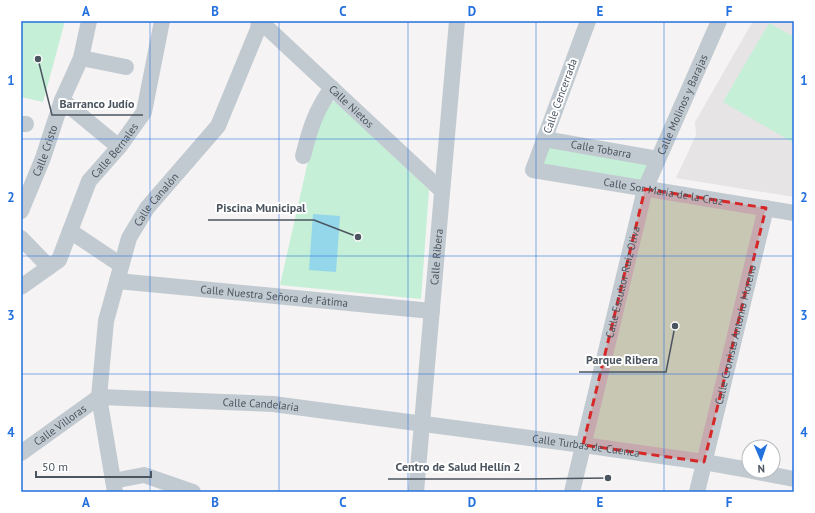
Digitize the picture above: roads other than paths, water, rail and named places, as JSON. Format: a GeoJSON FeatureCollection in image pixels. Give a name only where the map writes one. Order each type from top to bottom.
{"type":"FeatureCollection","features":[{"type":"Feature","properties":{"kind":"street","name":"Calle Cristo"},"geometry":{"type":"LineString","coordinates":[[21,211],[43,158],[62,100],[81,58],[89,21]]}},
{"type":"Feature","properties":{"kind":"street","name":"Calle Bernales"},"geometry":{"type":"LineString","coordinates":[[21,287],[59,260],[89,181],[119,147],[144,112],[162,21]]}},
{"type":"Feature","properties":{"kind":"street","name":"Calle Nietos"},"geometry":{"type":"LineString","coordinates":[[260,21],[442,191]]}},
{"type":"Feature","properties":{"kind":"street","name":"Calle Canalón"},"geometry":{"type":"LineString","coordinates":[[114,486],[99,397],[106,321],[129,238],[147,208],[218,126],[260,21]]}},
{"type":"Feature","properties":{"kind":"street","name":"Calle Ribera"},"geometry":{"type":"LineString","coordinates":[[416,492],[457,21]]}},
{"type":"Feature","properties":{"kind":"street","name":"Calle Cencerrada"},"geometry":{"type":"LineString","coordinates":[[533,170],[588,21]]}},
{"type":"Feature","properties":{"kind":"street","name":"Calle Molinos y Barajas"},"geometry":{"type":"LineString","coordinates":[[645,189],[719,21]]}},
{"type":"Feature","properties":{"kind":"street"},"geometry":{"type":"LineString","coordinates":[[81,58],[126,67]]}},
{"type":"Feature","properties":{"kind":"street"},"geometry":{"type":"LineString","coordinates":[[303,156],[311,124],[320,105],[332,88]]}},
{"type":"Feature","properties":{"kind":"street"},"geometry":{"type":"LineString","coordinates":[[62,100],[119,147]]}},
{"type":"Feature","properties":{"kind":"street","name":"Calle Tobarra"},"geometry":{"type":"LineString","coordinates":[[544,139],[658,159]]}},
{"type":"Feature","properties":{"kind":"street","name":"Calle Sor María de la Cruz"},"geometry":{"type":"LineString","coordinates":[[533,170],[794,213]]}},
{"type":"Feature","properties":{"kind":"street","name":"Calle Escultor Ruiz Oliva"},"geometry":{"type":"LineString","coordinates":[[572,492],[645,189]]}},
{"type":"Feature","properties":{"kind":"street","name":"Calle Cronista Antonio Moreno"},"geometry":{"type":"LineString","coordinates":[[697,492],[766,208]]}},
{"type":"Feature","properties":{"kind":"street"},"geometry":{"type":"LineString","coordinates":[[70,231],[121,265]]}},
{"type":"Feature","properties":{"kind":"street"},"geometry":{"type":"LineString","coordinates":[[21,238],[49,266]]}},
{"type":"Feature","properties":{"kind":"street","name":"Calle Nuestra Señora de Fátima"},"geometry":{"type":"LineString","coordinates":[[117,281],[432,311]]}},
{"type":"Feature","properties":{"kind":"street","name":"Calle Candelaria"},"geometry":{"type":"LineString","coordinates":[[99,397],[273,404],[422,424]]}},
{"type":"Feature","properties":{"kind":"street","name":"Calle Villoras"},"geometry":{"type":"LineString","coordinates":[[21,453],[99,397]]}},
{"type":"Feature","properties":{"kind":"street","name":"Calle Turbas de Cuenca"},"geometry":{"type":"LineString","coordinates":[[422,424],[583,445],[741,469]]}},
{"type":"Feature","properties":{"kind":"street"},"geometry":{"type":"LineString","coordinates":[[114,486],[144,475],[193,492]]}},
{"type":"Feature","properties":{"kind":"street"},"geometry":{"type":"LineString","coordinates":[[781,477],[794,479]]}},
{"type":"Feature","properties":{"kind":"water"},"geometry":{"type":"Polygon","coordinates":[[[313,214],[340,216],[336,272],[309,270],[313,214]]]}},
{"type":"Feature","properties":{"kind":"place","name":"Barranco Judío"},"geometry":{"type":"Point","coordinates":[38,59]}},
{"type":"Feature","properties":{"kind":"place","name":"Piscina Municipal"},"geometry":{"type":"Point","coordinates":[358,237]}},
{"type":"Feature","properties":{"kind":"place","name":"Parque Ribera"},"geometry":{"type":"Point","coordinates":[675,326]}},
{"type":"Feature","properties":{"kind":"place","name":"Centro de Salud Hellín 2"},"geometry":{"type":"Point","coordinates":[608,478]}}]}
